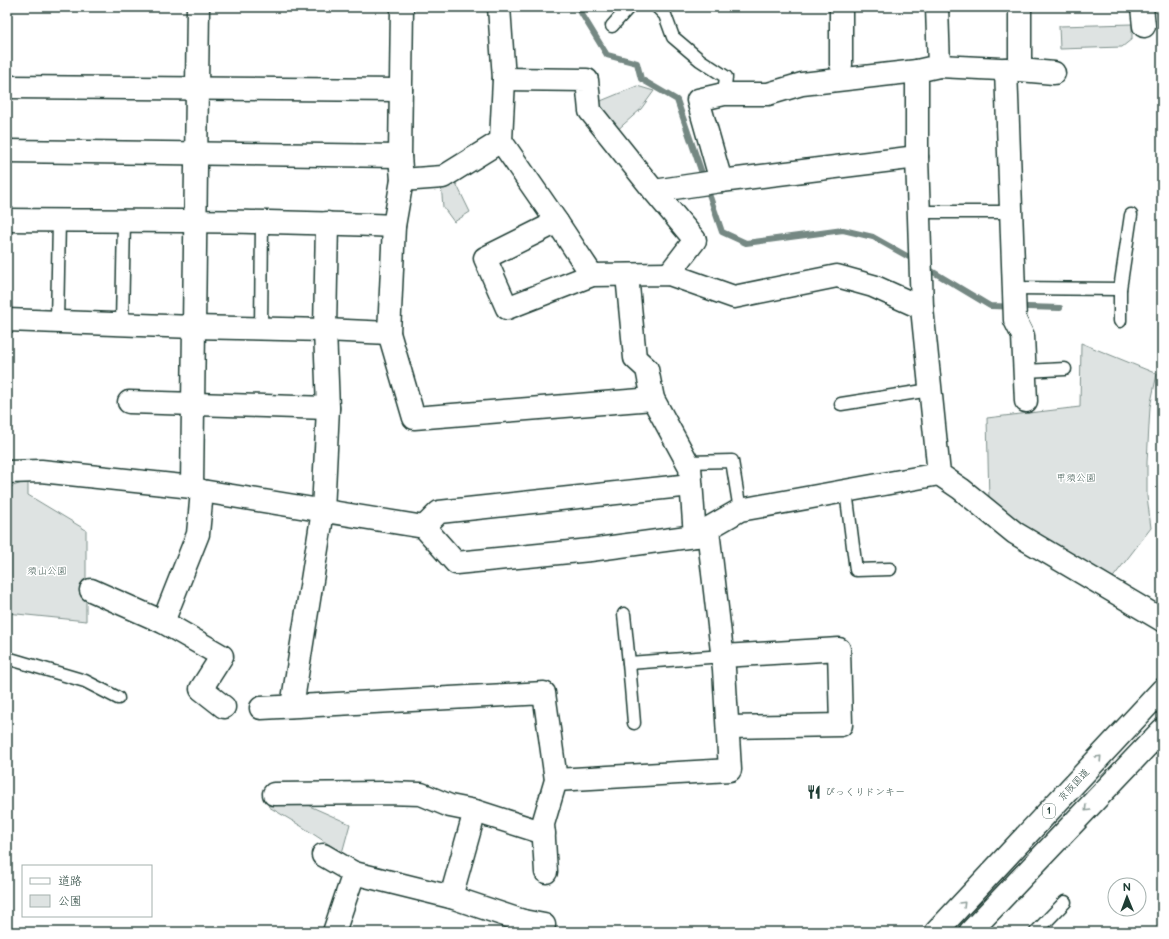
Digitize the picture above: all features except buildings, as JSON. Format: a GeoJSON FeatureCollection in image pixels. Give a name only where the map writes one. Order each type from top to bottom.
{"type":"FeatureCollection","features":[{"type":"Feature","properties":{"kind":"main road"},"geometry":{"type":"LineString","coordinates":[[163,622],[198,534],[193,403],[193,327],[198,7]]}},
{"type":"Feature","properties":{"kind":"main road"},"geometry":{"type":"LineString","coordinates":[[402,7],[400,156],[402,180],[394,226],[389,333],[414,418],[653,399]]}},
{"type":"Feature","properties":{"kind":"main road"},"geometry":{"type":"LineString","coordinates":[[499,7],[504,79],[501,141],[592,275]]}},
{"type":"Feature","properties":{"kind":"main road"},"geometry":{"type":"LineString","coordinates":[[841,7],[841,64]]}},
{"type":"Feature","properties":{"kind":"main road"},"geometry":{"type":"LineString","coordinates":[[937,7],[939,66]]}},
{"type":"Feature","properties":{"kind":"main road"},"geometry":{"type":"LineString","coordinates":[[1020,7],[1013,70],[1011,212],[1015,320],[1023,336],[1026,401]]}},
{"type":"Feature","properties":{"kind":"main road"},"geometry":{"type":"LineString","coordinates":[[710,182],[698,100],[724,94],[768,94],[802,84],[917,71],[939,66],[1054,74]]}},
{"type":"Feature","properties":{"kind":"main road"},"geometry":{"type":"LineString","coordinates":[[917,71],[917,157],[922,308],[939,474]]}},
{"type":"Feature","properties":{"kind":"main road"},"geometry":{"type":"LineString","coordinates":[[504,79],[587,80],[590,111],[695,240],[669,274]]}},
{"type":"Feature","properties":{"kind":"main road"},"geometry":{"type":"LineString","coordinates":[[7,87],[401,90]]}},
{"type":"Feature","properties":{"kind":"main road"},"geometry":{"type":"LineString","coordinates":[[402,180],[443,177],[501,141]]}},
{"type":"Feature","properties":{"kind":"main road"},"geometry":{"type":"LineString","coordinates":[[7,151],[400,156]]}},
{"type":"Feature","properties":{"kind":"main road"},"geometry":{"type":"LineString","coordinates":[[654,191],[710,182],[917,157]]}},
{"type":"Feature","properties":{"kind":"main road"},"geometry":{"type":"LineString","coordinates":[[7,220],[327,223],[394,226]]}},
{"type":"Feature","properties":{"kind":"main road"},"geometry":{"type":"LineString","coordinates":[[557,222],[485,258],[507,308],[592,275],[669,274],[734,297],[836,276],[873,286],[922,308]]}},
{"type":"Feature","properties":{"kind":"main road"},"geometry":{"type":"LineString","coordinates":[[292,706],[322,511],[328,408],[325,330],[327,223]]}},
{"type":"Feature","properties":{"kind":"main road"},"geometry":{"type":"LineString","coordinates":[[556,780],[730,770],[723,656],[702,533],[691,485],[690,467],[653,399],[647,369],[635,358],[627,275]]}},
{"type":"Feature","properties":{"kind":"main road"},"geometry":{"type":"LineString","coordinates":[[7,320],[389,333]]}},
{"type":"Feature","properties":{"kind":"main road"},"geometry":{"type":"LineString","coordinates":[[128,402],[328,408]]}},
{"type":"Feature","properties":{"kind":"main road"},"geometry":{"type":"LineString","coordinates":[[7,472],[41,471],[197,489],[424,527],[456,562],[590,550],[702,533],[740,510],[939,474],[961,489],[1015,533],[1162,620]]}},
{"type":"Feature","properties":{"kind":"main road"},"geometry":{"type":"LineString","coordinates":[[424,527],[439,512],[691,485]]}},
{"type":"Feature","properties":{"kind":"main road"},"geometry":{"type":"LineString","coordinates":[[91,590],[163,622],[222,656],[201,689],[224,707]]}},
{"type":"Feature","properties":{"kind":"main road"},"geometry":{"type":"LineString","coordinates":[[723,656],[839,649],[841,725],[728,727]]}},
{"type":"Feature","properties":{"kind":"main road","name":"京阪国道"},"geometry":{"type":"LineString","coordinates":[[936,932],[1162,690]]}},
{"type":"Feature","properties":{"kind":"main road"},"geometry":{"type":"LineString","coordinates":[[261,708],[544,693],[556,780],[543,824],[546,872]]}},
{"type":"Feature","properties":{"kind":"main road"},"geometry":{"type":"LineString","coordinates":[[970,932],[1162,730]]}},
{"type":"Feature","properties":{"kind":"main road"},"geometry":{"type":"LineString","coordinates":[[274,794],[421,794],[450,806],[475,811],[544,833]]}},
{"type":"Feature","properties":{"kind":"main road"},"geometry":{"type":"LineString","coordinates":[[451,897],[475,811]]}},
{"type":"Feature","properties":{"kind":"main road"},"geometry":{"type":"LineString","coordinates":[[323,855],[354,873],[451,897],[521,926],[544,925]]}},
{"type":"Feature","properties":{"kind":"main road"},"geometry":{"type":"LineString","coordinates":[[334,932],[354,873]]}},
{"type":"Feature","properties":{"kind":"lane"},"geometry":{"type":"LineString","coordinates":[[612,26],[629,7]]}},
{"type":"Feature","properties":{"kind":"lane"},"geometry":{"type":"LineString","coordinates":[[657,7],[665,15],[673,37],[700,60],[726,77],[724,94]]}},
{"type":"Feature","properties":{"kind":"lane"},"geometry":{"type":"LineString","coordinates":[[919,212],[1011,212]]}},
{"type":"Feature","properties":{"kind":"lane"},"geometry":{"type":"LineString","coordinates":[[1120,321],[1120,289],[1131,215]]}},
{"type":"Feature","properties":{"kind":"lane"},"geometry":{"type":"LineString","coordinates":[[122,324],[124,220]]}},
{"type":"Feature","properties":{"kind":"lane"},"geometry":{"type":"LineString","coordinates":[[57,322],[59,221]]}},
{"type":"Feature","properties":{"kind":"lane"},"geometry":{"type":"LineString","coordinates":[[261,328],[262,222]]}},
{"type":"Feature","properties":{"kind":"lane"},"geometry":{"type":"LineString","coordinates":[[1014,292],[1120,289]]}},
{"type":"Feature","properties":{"kind":"lane"},"geometry":{"type":"LineString","coordinates":[[1025,371],[1065,369]]}},
{"type":"Feature","properties":{"kind":"lane"},"geometry":{"type":"LineString","coordinates":[[841,404],[930,390]]}},
{"type":"Feature","properties":{"kind":"lane"},"geometry":{"type":"LineString","coordinates":[[687,462],[732,461],[740,510]]}},
{"type":"Feature","properties":{"kind":"lane"},"geometry":{"type":"LineString","coordinates":[[846,491],[856,570],[890,569]]}},
{"type":"Feature","properties":{"kind":"lane"},"geometry":{"type":"LineString","coordinates":[[624,614],[634,723]]}},
{"type":"Feature","properties":{"kind":"lane"},"geometry":{"type":"LineString","coordinates":[[629,663],[723,656]]}},
{"type":"Feature","properties":{"kind":"lane"},"geometry":{"type":"LineString","coordinates":[[7,658],[85,681],[118,698]]}},
{"type":"Feature","properties":{"kind":"lane"},"geometry":{"type":"LineString","coordinates":[[1036,932],[1064,902]]}},
{"type":"Feature","properties":{"kind":"green space"},"geometry":{"type":"Polygon","coordinates":[[[1132,24],[1132,39],[1122,47],[1060,49],[1059,26],[1132,24]]]}},
{"type":"Feature","properties":{"kind":"green space"},"geometry":{"type":"Polygon","coordinates":[[[637,86],[654,91],[641,109],[615,132],[596,103],[637,86]]]}},
{"type":"Feature","properties":{"kind":"green space"},"geometry":{"type":"Polygon","coordinates":[[[453,177],[470,212],[454,222],[443,207],[441,184],[453,177]]]}},
{"type":"Feature","properties":{"kind":"green space","name":"甲須公園"},"geometry":{"type":"Polygon","coordinates":[[[1081,343],[1157,374],[1150,407],[1147,462],[1147,496],[1151,528],[1111,580],[1024,528],[989,500],[987,418],[1080,407],[1081,343]]]}},
{"type":"Feature","properties":{"kind":"green space","name":"須山公園"},"geometry":{"type":"Polygon","coordinates":[[[28,481],[28,495],[86,530],[86,621],[7,613],[7,488],[28,481]]]}},
{"type":"Feature","properties":{"kind":"green space"},"geometry":{"type":"Polygon","coordinates":[[[265,797],[305,804],[350,824],[342,853],[269,807],[265,797]]]}},
{"type":"Feature","properties":{"kind":"waterway"},"geometry":{"type":"LineString","coordinates":[[579,7],[607,55],[637,63],[641,79],[677,100],[722,232],[746,243],[843,230],[873,237],[916,261]]}},
{"type":"Feature","properties":{"kind":"waterway"},"geometry":{"type":"LineString","coordinates":[[925,267],[990,306],[1060,308]]}},
{"type":"Feature","properties":{"kind":"place","name":"びっくりドンキー"},"geometry":{"type":"Point","coordinates":[814,792]}}]}
